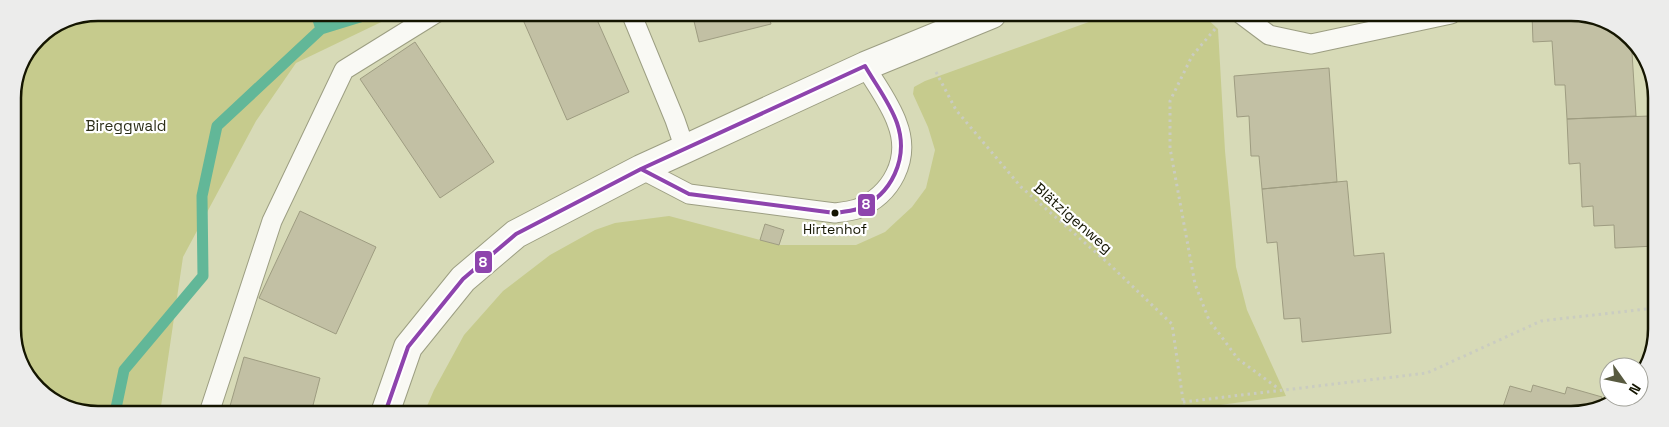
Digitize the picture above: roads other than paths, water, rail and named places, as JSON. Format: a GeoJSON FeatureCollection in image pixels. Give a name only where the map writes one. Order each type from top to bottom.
{"type":"FeatureCollection","features":[{"type":"Feature","properties":{"kind":"street"},"geometry":{"type":"LineString","coordinates":[[387,406],[408,347],[463,279],[516,234],[641,169],[865,66],[975,21]]}},
{"type":"Feature","properties":{"kind":"lane"},"geometry":{"type":"LineString","coordinates":[[211,406],[272,221],[344,70],[423,21]]}},
{"type":"Feature","properties":{"kind":"lane"},"geometry":{"type":"LineString","coordinates":[[634,21],[685,149]]}},
{"type":"Feature","properties":{"kind":"lane"},"geometry":{"type":"LineString","coordinates":[[1250,21],[1269,35],[1311,44],[1418,21]]}},
{"type":"Feature","properties":{"kind":"lane"},"geometry":{"type":"LineString","coordinates":[[641,169],[689,194],[835,213],[856,209],[869,203],[887,187],[899,168],[903,154],[898,125],[890,107],[865,66]]}},
{"type":"Feature","properties":{"kind":"waterway"},"geometry":{"type":"LineString","coordinates":[[318,21],[321,29]]}},
{"type":"Feature","properties":{"kind":"waterway"},"geometry":{"type":"LineString","coordinates":[[116,406],[124,370],[203,276],[202,196],[217,126],[321,29],[347,21]]}},
{"type":"Feature","properties":{"kind":"place","name":"Hirtenhof"},"geometry":{"type":"Point","coordinates":[835,213]}},
{"type":"Feature","properties":{"kind":"park label","name":"Bireggwald"},"geometry":{"type":"Point","coordinates":[126,126]}}]}
